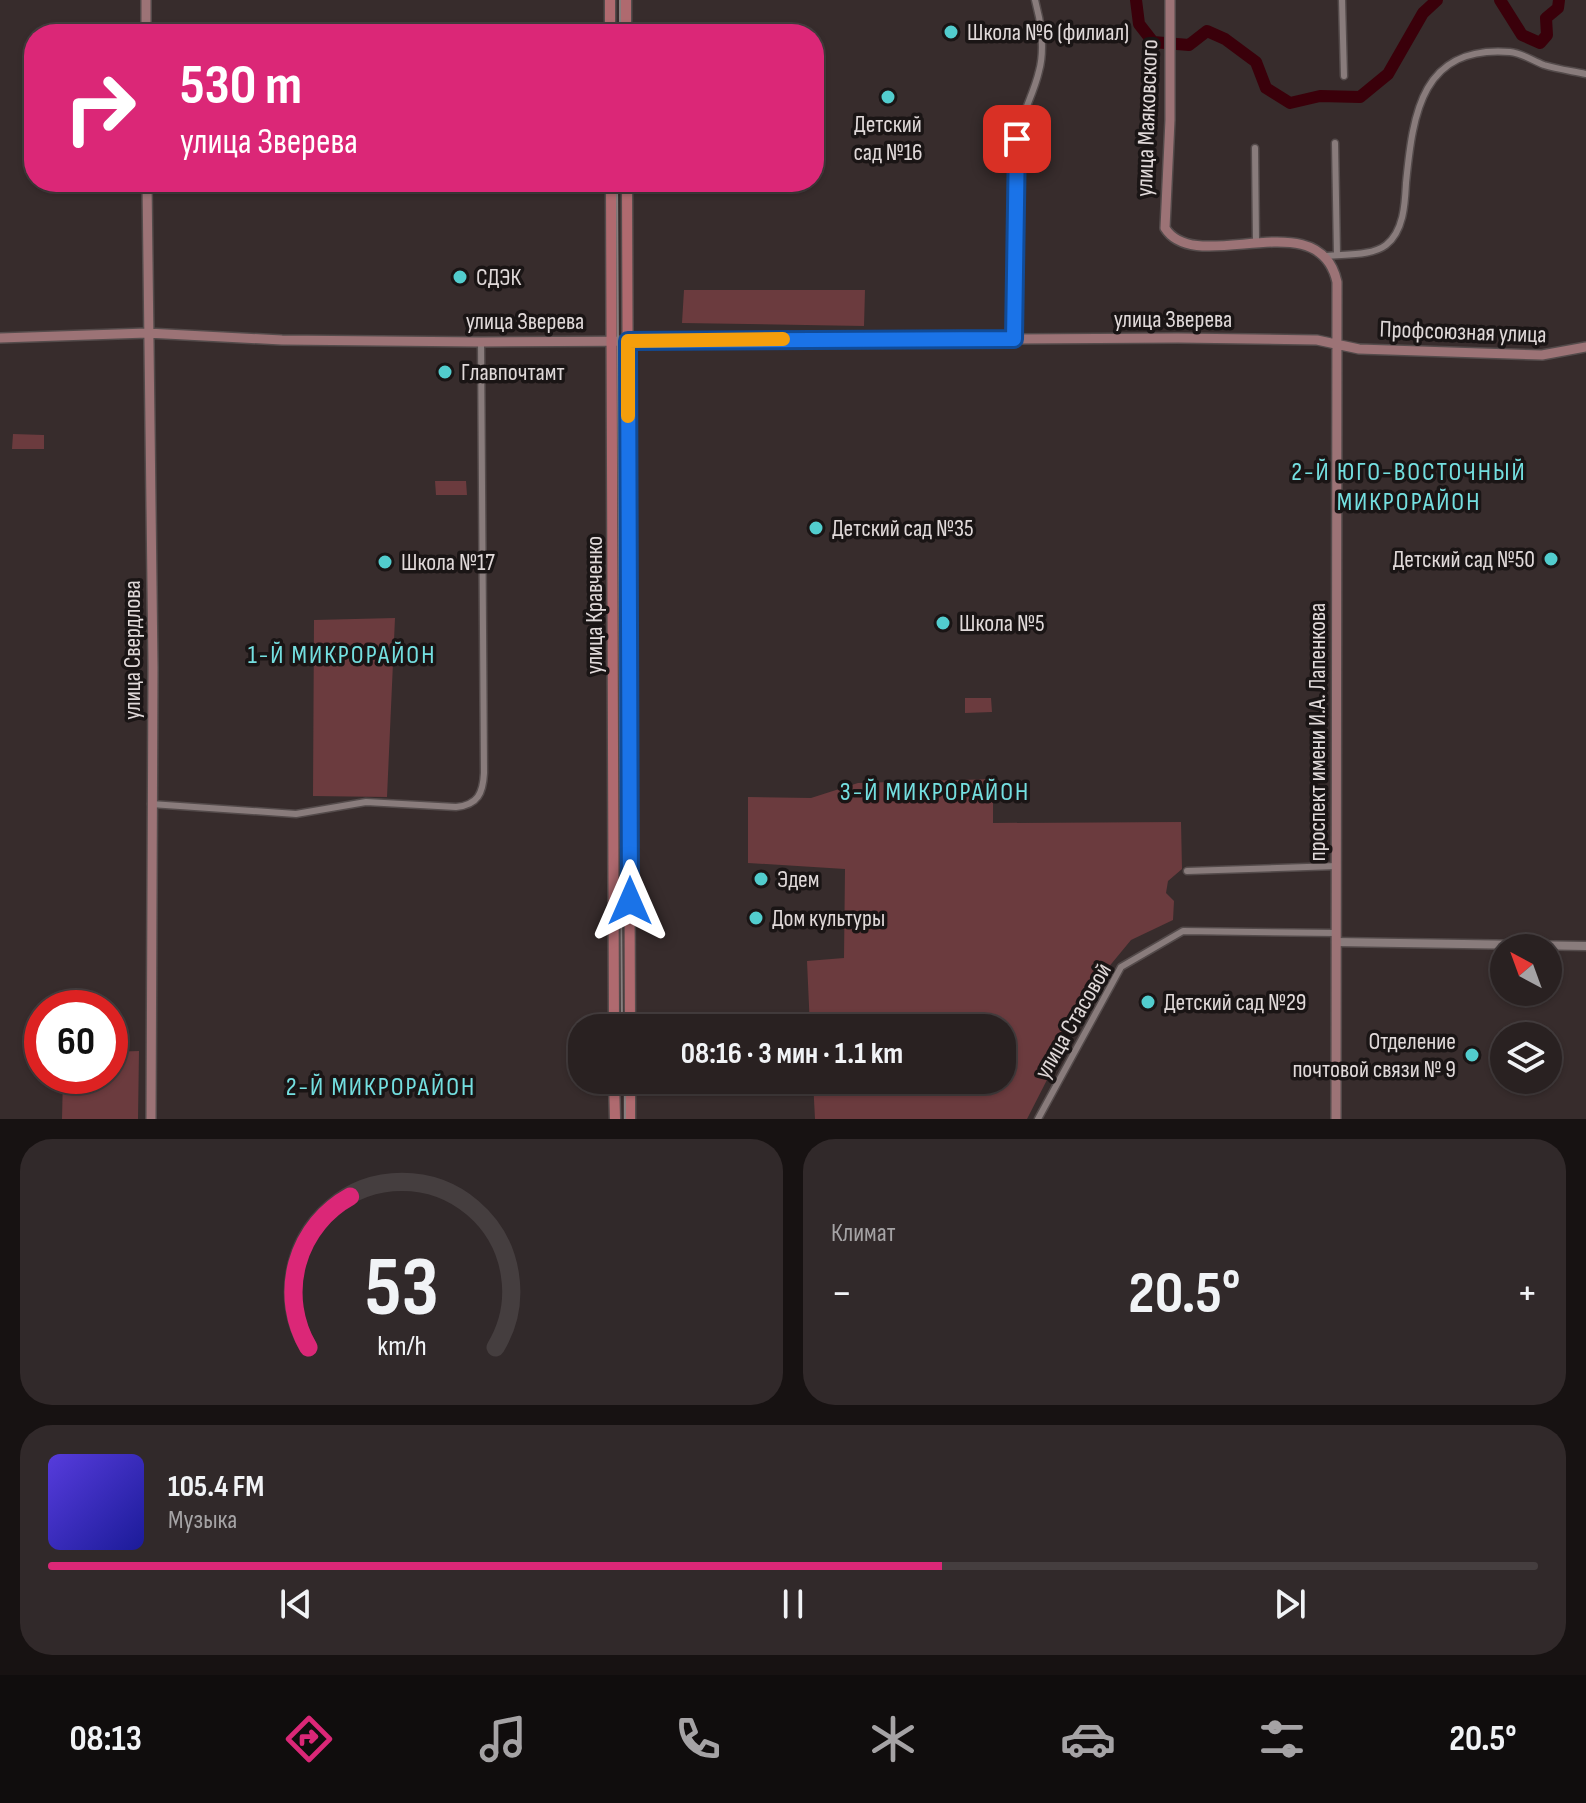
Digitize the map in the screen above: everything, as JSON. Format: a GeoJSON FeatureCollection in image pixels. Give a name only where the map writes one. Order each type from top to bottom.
{"type":"FeatureCollection","features":[{"type":"Feature","properties":{"kind":"main road"},"geometry":{"type":"LineString","coordinates":[[146,0],[146,24]]}},
{"type":"Feature","properties":{"kind":"main road"},"geometry":{"type":"LineString","coordinates":[[610,0],[610,24]]}},
{"type":"Feature","properties":{"kind":"main road"},"geometry":{"type":"LineString","coordinates":[[626,0],[626,24]]}},
{"type":"Feature","properties":{"kind":"main road","name":"улица Маяковского"},"geometry":{"type":"LineString","coordinates":[[1170,0],[1171,54],[1164,219],[1169,235],[1193,246],[1256,241]]}},
{"type":"Feature","properties":{"kind":"main road","name":"улица Свердлова"},"geometry":{"type":"LineString","coordinates":[[147,192],[153,653],[151,1119]]}},
{"type":"Feature","properties":{"kind":"main road","name":"улица Кравченко"},"geometry":{"type":"LineString","coordinates":[[611,192],[614,1013]]}},
{"type":"Feature","properties":{"kind":"main road","name":"улица Кравченко"},"geometry":{"type":"LineString","coordinates":[[627,192],[630,1013]]}},
{"type":"Feature","properties":{"kind":"main road"},"geometry":{"type":"LineString","coordinates":[[1256,241],[1303,246],[1332,255]]}},
{"type":"Feature","properties":{"kind":"main road","name":"проспект имени И.А. Лапенкова"},"geometry":{"type":"LineString","coordinates":[[1332,255],[1337,282],[1339,345],[1336,1119]]}},
{"type":"Feature","properties":{"kind":"main road","name":"улица Зверева"},"geometry":{"type":"LineString","coordinates":[[0,338],[147,333],[282,340],[1259,339],[1317,340],[1339,345]]}},
{"type":"Feature","properties":{"kind":"main road","name":"Профсоюзная улица"},"geometry":{"type":"LineString","coordinates":[[1339,345],[1359,349],[1542,355],[1586,347]]}},
{"type":"Feature","properties":{"kind":"main road"},"geometry":{"type":"LineString","coordinates":[[614,1094],[615,1119]]}},
{"type":"Feature","properties":{"kind":"main road"},"geometry":{"type":"LineString","coordinates":[[630,1094],[630,1119]]}},
{"type":"Feature","properties":{"kind":"street"},"geometry":{"type":"LineString","coordinates":[[1014,339],[1017,139],[1021,117],[1039,71],[1041,19],[1035,0]]}},
{"type":"Feature","properties":{"kind":"street"},"geometry":{"type":"LineString","coordinates":[[1342,0],[1344,76]]}},
{"type":"Feature","properties":{"kind":"street"},"geometry":{"type":"LineString","coordinates":[[1335,143],[1332,255],[1373,251],[1386,246],[1396,234],[1404,212],[1409,156],[1420,102],[1442,67],[1478,52],[1514,52],[1547,66],[1586,74]]}},
{"type":"Feature","properties":{"kind":"street"},"geometry":{"type":"LineString","coordinates":[[1255,148],[1256,241]]}},
{"type":"Feature","properties":{"kind":"street"},"geometry":{"type":"LineString","coordinates":[[613,268],[628,267]]}},
{"type":"Feature","properties":{"kind":"street"},"geometry":{"type":"LineString","coordinates":[[150,804],[296,814],[366,802],[456,807],[467,806],[478,799],[484,773],[481,342]]}},
{"type":"Feature","properties":{"kind":"street"},"geometry":{"type":"LineString","coordinates":[[613,433],[628,433]]}},
{"type":"Feature","properties":{"kind":"street"},"geometry":{"type":"LineString","coordinates":[[614,490],[629,490]]}},
{"type":"Feature","properties":{"kind":"street"},"geometry":{"type":"LineString","coordinates":[[614,524],[629,524]]}},
{"type":"Feature","properties":{"kind":"street"},"geometry":{"type":"LineString","coordinates":[[614,573],[629,573]]}},
{"type":"Feature","properties":{"kind":"street"},"geometry":{"type":"LineString","coordinates":[[614,624],[629,624]]}},
{"type":"Feature","properties":{"kind":"street"},"geometry":{"type":"LineString","coordinates":[[613,674],[629,674]]}},
{"type":"Feature","properties":{"kind":"street"},"geometry":{"type":"LineString","coordinates":[[613,722],[629,722]]}},
{"type":"Feature","properties":{"kind":"street"},"geometry":{"type":"LineString","coordinates":[[1187,871],[1337,866]]}},
{"type":"Feature","properties":{"kind":"street","name":"улица Стасовой"},"geometry":{"type":"LineString","coordinates":[[1038,1119],[1121,967],[1137,955],[1183,931],[1336,938]]}},
{"type":"Feature","properties":{"kind":"street"},"geometry":{"type":"LineString","coordinates":[[1336,938],[1586,946]]}},
{"type":"Feature","properties":{"kind":"street"},"geometry":{"type":"LineString","coordinates":[[614,1013],[630,1013]]}},
{"type":"Feature","properties":{"kind":"shaded area"},"geometry":{"type":"Polygon","coordinates":[[[684,290],[865,290],[864,326],[682,323],[684,290]]]}},
{"type":"Feature","properties":{"kind":"shaded area"},"geometry":{"type":"Polygon","coordinates":[[[13,434],[44,435],[44,449],[12,449],[13,434]]]}},
{"type":"Feature","properties":{"kind":"shaded area"},"geometry":{"type":"Polygon","coordinates":[[[435,481],[466,481],[467,495],[436,495],[435,481]]]}},
{"type":"Feature","properties":{"kind":"shaded area"},"geometry":{"type":"Polygon","coordinates":[[[395,618],[387,797],[313,796],[314,620],[395,618]]]}},
{"type":"Feature","properties":{"kind":"shaded area"},"geometry":{"type":"Polygon","coordinates":[[[965,698],[991,698],[992,712],[965,713],[965,698]]]}},
{"type":"Feature","properties":{"kind":"shaded area"},"geometry":{"type":"Polygon","coordinates":[[[993,779],[993,823],[1181,822],[1182,869],[1168,881],[1166,893],[1174,901],[1173,920],[1131,940],[1098,980],[1027,1119],[815,1119],[814,1094],[1016,1094],[1016,1014],[809,1014],[807,961],[844,958],[845,869],[748,863],[748,797],[811,798],[858,783],[993,779]]]}},
{"type":"Feature","properties":{"kind":"shaded area"},"geometry":{"type":"Polygon","coordinates":[[[128,1051],[139,1051],[138,1119],[62,1119],[63,1094],[128,1094],[128,1051]]]}},
{"type":"Feature","properties":{"kind":"waterway"},"geometry":{"type":"LineString","coordinates":[[1136,0],[1139,24],[1153,42],[1189,45],[1207,31],[1225,39],[1256,62],[1266,88],[1290,103],[1320,96],[1360,97],[1388,74],[1423,13],[1437,0]]}},
{"type":"Feature","properties":{"kind":"waterway"},"geometry":{"type":"LineString","coordinates":[[1500,0],[1522,35],[1540,43],[1547,35],[1546,18],[1558,8],[1559,0]]}},
{"type":"Feature","properties":{"kind":"tram line"},"geometry":{"type":"LineString","coordinates":[[620,0],[620,24]]}},
{"type":"Feature","properties":{"kind":"tram line"},"geometry":{"type":"LineString","coordinates":[[617,192],[622,1014]]}},
{"type":"Feature","properties":{"kind":"tram line"},"geometry":{"type":"LineString","coordinates":[[625,1094],[625,1119]]}},
{"type":"Feature","properties":{"kind":"slow traffic"},"geometry":{"type":"LineString","coordinates":[[628,416],[628,341],[783,339]]}},
{"type":"Feature","properties":{"kind":"place","name":"Школа №6 (филиал)"},"geometry":{"type":"Point","coordinates":[951,32]}},
{"type":"Feature","properties":{"kind":"place","name":"Детский сад №16"},"geometry":{"type":"Point","coordinates":[888,97]}},
{"type":"Feature","properties":{"kind":"place","name":"СДЭК"},"geometry":{"type":"Point","coordinates":[460,277]}},
{"type":"Feature","properties":{"kind":"place","name":"Главпочтамт"},"geometry":{"type":"Point","coordinates":[445,372]}},
{"type":"Feature","properties":{"kind":"place","name":"Детский сад №35"},"geometry":{"type":"Point","coordinates":[816,528]}},
{"type":"Feature","properties":{"kind":"place","name":"Детский сад №50"},"geometry":{"type":"Point","coordinates":[1551,559]}},
{"type":"Feature","properties":{"kind":"place","name":"Школа №17"},"geometry":{"type":"Point","coordinates":[385,562]}},
{"type":"Feature","properties":{"kind":"place","name":"Школа №5"},"geometry":{"type":"Point","coordinates":[943,623]}},
{"type":"Feature","properties":{"kind":"place","name":"Эдем"},"geometry":{"type":"Point","coordinates":[761,879]}},
{"type":"Feature","properties":{"kind":"place","name":"Дом культуры"},"geometry":{"type":"Point","coordinates":[756,918]}},
{"type":"Feature","properties":{"kind":"place","name":"Детский сад №29"},"geometry":{"type":"Point","coordinates":[1148,1002]}},
{"type":"Feature","properties":{"kind":"place","name":"Отделение почтовой связи № 9"},"geometry":{"type":"Point","coordinates":[1472,1055]}},
{"type":"Feature","properties":{"kind":"district","name":"2-Й ЮГО-ВОСТОЧНЫЙ МИКРОРАЙОН"},"geometry":{"type":"Point","coordinates":[1409,487]}},
{"type":"Feature","properties":{"kind":"district","name":"1-Й МИКРОРАЙОН"},"geometry":{"type":"Point","coordinates":[342,655]}},
{"type":"Feature","properties":{"kind":"district","name":"3-Й МИКРОРАЙОН"},"geometry":{"type":"Point","coordinates":[935,792]}},
{"type":"Feature","properties":{"kind":"district","name":"2-Й МИКРОРАЙОН"},"geometry":{"type":"Point","coordinates":[381,1087]}},
{"type":"Feature","properties":{"kind":"route"},"geometry":{"type":"LineString","coordinates":[[630,901],[628,341],[1014,339],[1013,237],[1017,139]]}}]}
